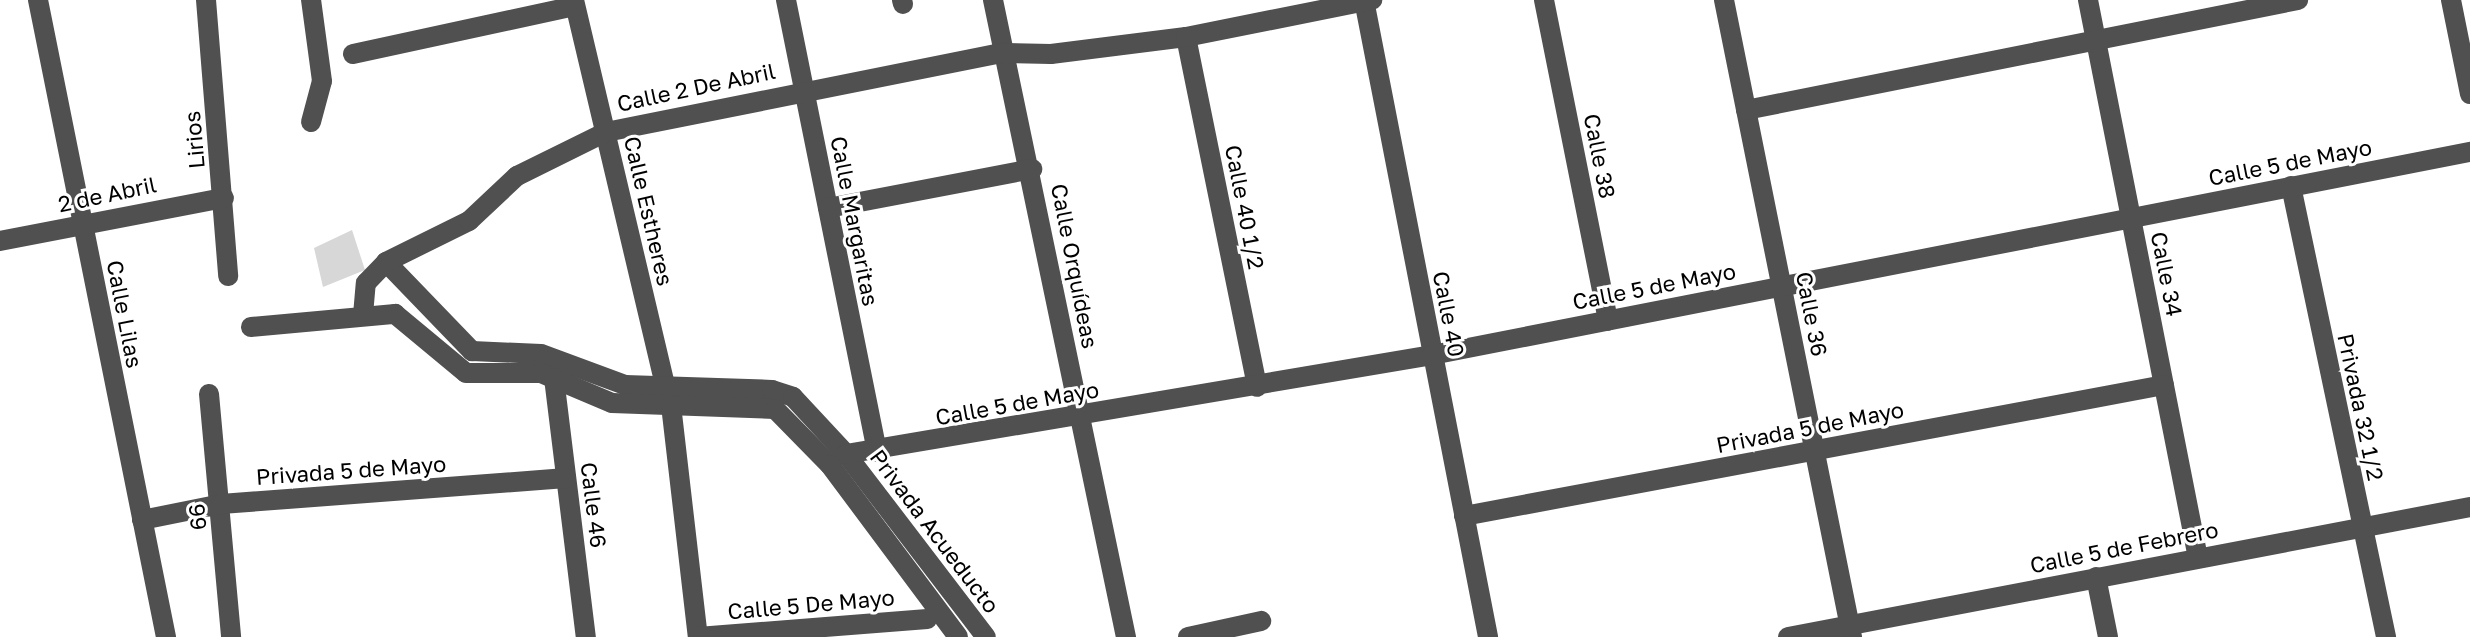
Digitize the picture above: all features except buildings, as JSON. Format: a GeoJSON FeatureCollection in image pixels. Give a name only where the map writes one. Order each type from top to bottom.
{"type":"FeatureCollection","features":[{"type":"Feature","properties":{"kind":"street","name":"Calle Lilas"},"geometry":{"type":"LineString","coordinates":[[38,0],[166,637]]}},
{"type":"Feature","properties":{"kind":"street","name":"Lirios"},"geometry":{"type":"LineString","coordinates":[[206,0],[228,276]]}},
{"type":"Feature","properties":{"kind":"street"},"geometry":{"type":"LineString","coordinates":[[311,0],[322,68],[311,122]]}},
{"type":"Feature","properties":{"kind":"street","name":"Calle Margaritas"},"geometry":{"type":"LineString","coordinates":[[786,0],[877,452]]}},
{"type":"Feature","properties":{"kind":"street","name":"Calle Orquídeas"},"geometry":{"type":"LineString","coordinates":[[993,0],[1032,169],[1126,637]]}},
{"type":"Feature","properties":{"kind":"street","name":"Calle 38"},"geometry":{"type":"LineString","coordinates":[[1544,0],[1608,321]]}},
{"type":"Feature","properties":{"kind":"street","name":"Calle 36"},"geometry":{"type":"LineString","coordinates":[[1724,0],[1851,630]]}},
{"type":"Feature","properties":{"kind":"street","name":"Calle 34"},"geometry":{"type":"LineString","coordinates":[[2088,0],[2198,558]]}},
{"type":"Feature","properties":{"kind":"street"},"geometry":{"type":"LineString","coordinates":[[1746,110],[2298,0]]}},
{"type":"Feature","properties":{"kind":"street"},"geometry":{"type":"LineString","coordinates":[[2451,0],[2470,94]]}},
{"type":"Feature","properties":{"kind":"street"},"geometry":{"type":"LineString","coordinates":[[1003,53],[1051,54],[1186,37],[1367,1]]}},
{"type":"Feature","properties":{"kind":"street","name":"Calle 40"},"geometry":{"type":"LineString","coordinates":[[1367,1],[1488,637]]}},
{"type":"Feature","properties":{"kind":"street"},"geometry":{"type":"LineString","coordinates":[[353,54],[574,3]]}},
{"type":"Feature","properties":{"kind":"street","name":"Calle Estheres"},"geometry":{"type":"LineString","coordinates":[[574,3],[668,396],[698,637]]}},
{"type":"Feature","properties":{"kind":"street","name":"Calle 40 1/2"},"geometry":{"type":"LineString","coordinates":[[1186,37],[1257,387]]}},
{"type":"Feature","properties":{"kind":"street","name":"Calle 2 De Abril"},"geometry":{"type":"LineString","coordinates":[[386,262],[469,221],[517,176],[606,132],[804,89],[1003,53]]}},
{"type":"Feature","properties":{"kind":"street","name":"Calle 5 de Mayo"},"geometry":{"type":"LineString","coordinates":[[838,460],[1432,355],[2470,152]]}},
{"type":"Feature","properties":{"kind":"street"},"geometry":{"type":"LineString","coordinates":[[828,208],[1032,169]]}},
{"type":"Feature","properties":{"kind":"street","name":"Privada 32 1/2"},"geometry":{"type":"LineString","coordinates":[[2291,186],[2386,637]]}},
{"type":"Feature","properties":{"kind":"street","name":"2 de Abril"},"geometry":{"type":"LineString","coordinates":[[0,241],[224,198]]}},
{"type":"Feature","properties":{"kind":"street"},"geometry":{"type":"LineString","coordinates":[[363,315],[366,283],[386,262],[472,351],[541,354],[599,378],[668,396]]}},
{"type":"Feature","properties":{"kind":"street"},"geometry":{"type":"LineString","coordinates":[[251,327],[363,315],[406,319],[466,373],[554,378],[612,403],[668,396],[783,392],[838,460]]}},
{"type":"Feature","properties":{"kind":"street","name":"Calle 46"},"geometry":{"type":"LineString","coordinates":[[554,378],[586,637]]}},
{"type":"Feature","properties":{"kind":"street","name":"Privada 5 de Mayo"},"geometry":{"type":"LineString","coordinates":[[1464,516],[2164,385]]}},
{"type":"Feature","properties":{"kind":"street","name":"66"},"geometry":{"type":"LineString","coordinates":[[209,394],[231,637]]}},
{"type":"Feature","properties":{"kind":"street","name":"Privada Acueducto"},"geometry":{"type":"LineString","coordinates":[[838,460],[931,621],[958,637]]}},
{"type":"Feature","properties":{"kind":"street","name":"Privada Acueducto"},"geometry":{"type":"LineString","coordinates":[[838,460],[986,637]]}},
{"type":"Feature","properties":{"kind":"street","name":"Privada 5 de Mayo"},"geometry":{"type":"LineString","coordinates":[[142,520],[221,504],[566,478]]}},
{"type":"Feature","properties":{"kind":"street","name":"Calle 5 de Febrero"},"geometry":{"type":"LineString","coordinates":[[1788,637],[1851,630],[2096,577],[2470,507]]}},
{"type":"Feature","properties":{"kind":"street"},"geometry":{"type":"LineString","coordinates":[[2096,577],[2108,637]]}},
{"type":"Feature","properties":{"kind":"street","name":"Calle 5 De Mayo"},"geometry":{"type":"LineString","coordinates":[[698,637],[931,621]]}},
{"type":"Feature","properties":{"kind":"street"},"geometry":{"type":"LineString","coordinates":[[1188,637],[1261,621]]}},
{"type":"Feature","properties":{"kind":"shaded area"},"geometry":{"type":"Polygon","coordinates":[[[352,230],[365,270],[323,287],[314,248],[352,230]]]}}]}
